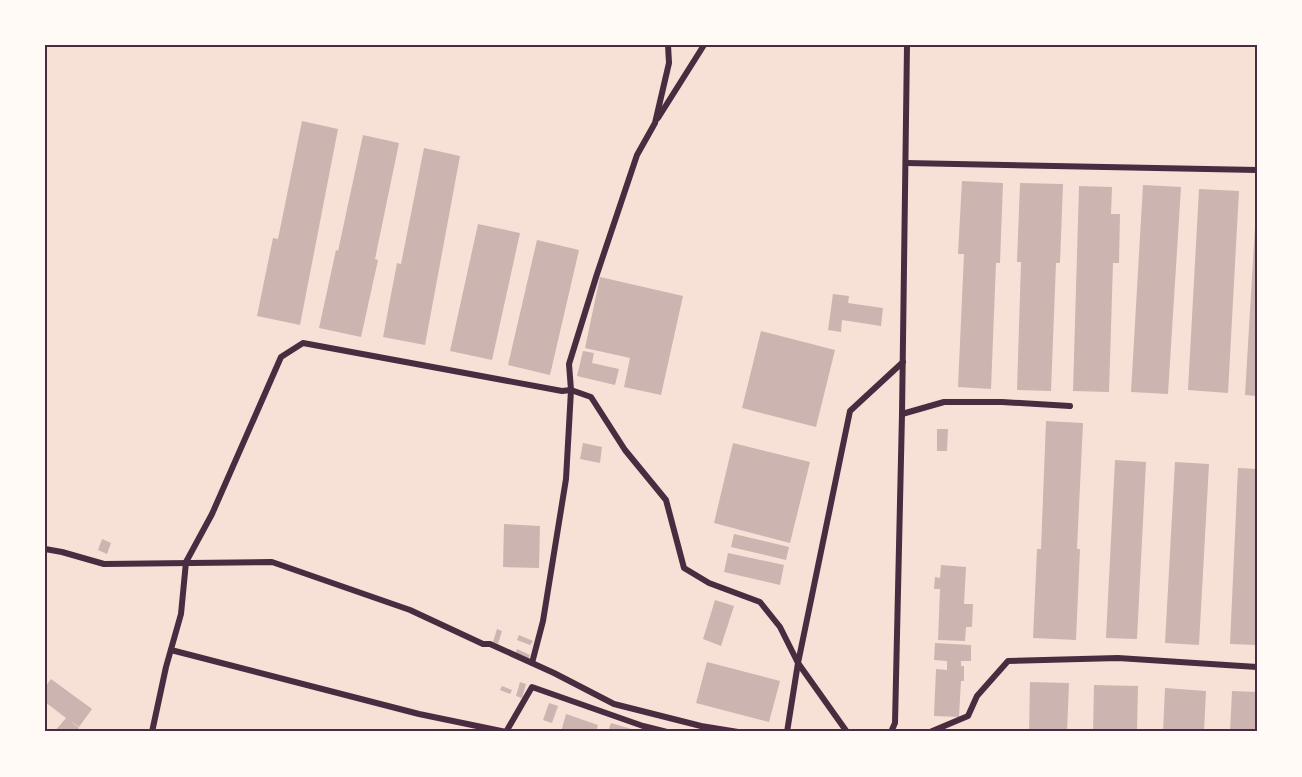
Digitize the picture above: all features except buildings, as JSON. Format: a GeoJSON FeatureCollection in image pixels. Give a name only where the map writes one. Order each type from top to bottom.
{"type":"FeatureCollection","features":[{"type":"Feature","properties":{"kind":"street"},"geometry":{"type":"LineString","coordinates":[[655,123],[669,63],[668,45]]}},
{"type":"Feature","properties":{"kind":"street"},"geometry":{"type":"LineString","coordinates":[[532,663],[543,621],[566,478],[571,390],[569,364],[637,155],[704,45]]}},
{"type":"Feature","properties":{"kind":"street"},"geometry":{"type":"LineString","coordinates":[[891,732],[895,723],[907,45]]}},
{"type":"Feature","properties":{"kind":"street"},"geometry":{"type":"LineString","coordinates":[[906,163],[1257,170]]}},
{"type":"Feature","properties":{"kind":"street"},"geometry":{"type":"LineString","coordinates":[[152,732],[181,614],[186,562],[212,514],[281,357],[303,343],[561,391],[571,390],[591,397],[625,450],[666,500],[684,568],[709,583],[760,602],[780,627],[798,663],[847,732]]}},
{"type":"Feature","properties":{"kind":"street"},"geometry":{"type":"LineString","coordinates":[[787,732],[798,663],[850,411],[903,362]]}},
{"type":"Feature","properties":{"kind":"street"},"geometry":{"type":"LineString","coordinates":[[902,414],[944,402],[1002,402],[1070,406]]}},
{"type":"Feature","properties":{"kind":"street"},"geometry":{"type":"LineString","coordinates":[[45,549],[104,564],[272,562],[410,610],[483,644],[490,644],[532,663],[614,704],[701,726],[738,732]]}},
{"type":"Feature","properties":{"kind":"street"},"geometry":{"type":"LineString","coordinates":[[171,650],[419,714],[506,732],[532,687],[643,726],[667,732]]}},
{"type":"Feature","properties":{"kind":"street"},"geometry":{"type":"LineString","coordinates":[[930,732],[968,716],[977,696],[1008,661],[1118,658],[1257,667]]}}]}
